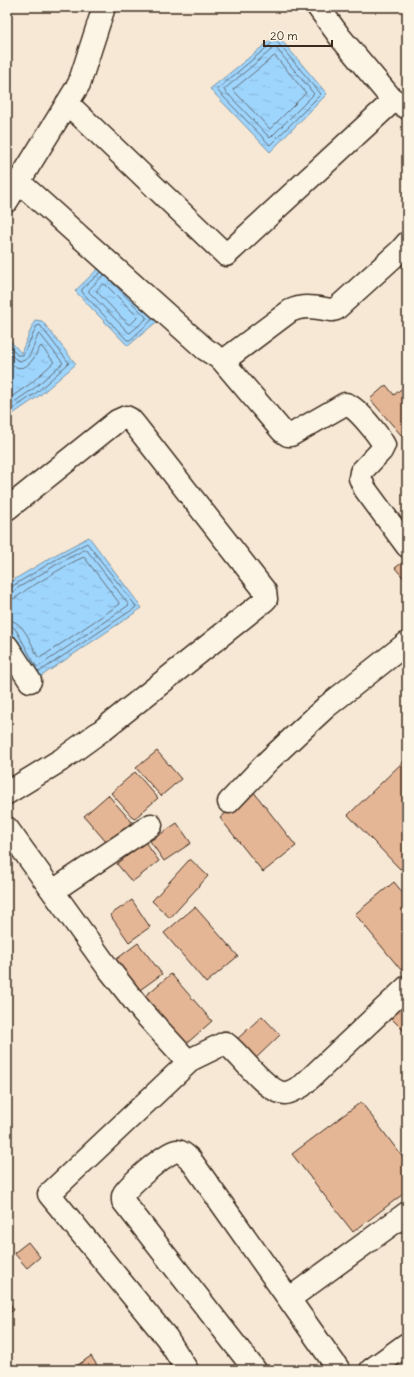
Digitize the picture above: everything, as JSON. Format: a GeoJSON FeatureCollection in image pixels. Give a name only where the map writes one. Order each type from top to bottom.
{"type":"FeatureCollection","features":[{"type":"Feature","properties":{"kind":"street"},"geometry":{"type":"LineString","coordinates":[[7,201],[79,84],[104,7]]}},
{"type":"Feature","properties":{"kind":"street"},"geometry":{"type":"LineString","coordinates":[[67,103],[226,255],[400,104],[391,98],[340,37],[318,7]]}},
{"type":"Feature","properties":{"kind":"street"},"geometry":{"type":"LineString","coordinates":[[19,182],[205,349],[221,359],[282,431],[288,435],[291,435],[345,404],[348,404],[355,409],[384,445],[381,451],[361,472],[361,482],[407,546]]}},
{"type":"Feature","properties":{"kind":"street"},"geometry":{"type":"LineString","coordinates":[[221,359],[226,359],[290,311],[298,307],[305,306],[332,310],[336,309],[407,243]]}},
{"type":"Feature","properties":{"kind":"street"},"geometry":{"type":"LineString","coordinates":[[7,509],[117,420],[126,417],[136,426],[265,591],[266,599],[101,731],[61,760],[7,793]]}},
{"type":"Feature","properties":{"kind":"street"},"geometry":{"type":"LineString","coordinates":[[229,802],[269,760],[326,707],[407,643]]}},
{"type":"Feature","properties":{"kind":"street"},"geometry":{"type":"LineString","coordinates":[[7,646],[30,680]]}},
{"type":"Feature","properties":{"kind":"street"},"geometry":{"type":"LineString","coordinates":[[53,891],[151,825]]}},
{"type":"Feature","properties":{"kind":"street"},"geometry":{"type":"LineString","coordinates":[[7,828],[108,968],[142,1011],[183,1056],[192,1059]]}},
{"type":"Feature","properties":{"kind":"street"},"geometry":{"type":"LineString","coordinates":[[187,1370],[167,1338],[49,1194],[192,1059],[223,1044],[226,1044],[271,1089],[285,1093],[291,1092],[302,1086],[407,987]]}},
{"type":"Feature","properties":{"kind":"street"},"geometry":{"type":"LineString","coordinates":[[255,1370],[123,1201],[124,1193],[154,1164],[170,1153],[176,1151],[184,1154],[190,1159],[338,1370]]}},
{"type":"Feature","properties":{"kind":"street"},"geometry":{"type":"LineString","coordinates":[[289,1299],[407,1213]]}},
{"type":"Feature","properties":{"kind":"street"},"geometry":{"type":"LineString","coordinates":[[371,1370],[407,1344]]}},
{"type":"Feature","properties":{"kind":"water"},"geometry":{"type":"Polygon","coordinates":[[[277,35],[327,94],[270,152],[210,89],[277,35]]]}},
{"type":"Feature","properties":{"kind":"water"},"geometry":{"type":"Polygon","coordinates":[[[105,262],[161,318],[128,346],[75,291],[105,262]]]}},
{"type":"Feature","properties":{"kind":"water"},"geometry":{"type":"Polygon","coordinates":[[[35,320],[42,321],[76,364],[39,396],[7,418],[7,337],[21,353],[35,320]]]}},
{"type":"Feature","properties":{"kind":"water"},"geometry":{"type":"Polygon","coordinates":[[[89,537],[142,608],[34,681],[7,632],[7,589],[10,582],[89,537]]]}},
{"type":"Feature","properties":{"kind":"building"},"geometry":{"type":"Polygon","coordinates":[[[407,384],[407,430],[401,435],[370,399],[386,385],[394,395],[407,384]]]}},
{"type":"Feature","properties":{"kind":"building"},"geometry":{"type":"Polygon","coordinates":[[[407,559],[407,582],[395,568],[407,559]]]}},
{"type":"Feature","properties":{"kind":"building"},"geometry":{"type":"Polygon","coordinates":[[[157,751],[181,779],[161,796],[136,768],[157,751]]]}},
{"type":"Feature","properties":{"kind":"building"},"geometry":{"type":"Polygon","coordinates":[[[407,758],[407,863],[400,869],[348,815],[407,758]]]}},
{"type":"Feature","properties":{"kind":"building"},"geometry":{"type":"Polygon","coordinates":[[[135,772],[158,798],[134,819],[111,793],[135,772]]]}},
{"type":"Feature","properties":{"kind":"building"},"geometry":{"type":"Polygon","coordinates":[[[253,791],[296,846],[263,872],[220,818],[253,791]]]}},
{"type":"Feature","properties":{"kind":"building"},"geometry":{"type":"Polygon","coordinates":[[[108,795],[132,822],[107,843],[84,816],[108,795]]]}},
{"type":"Feature","properties":{"kind":"building"},"geometry":{"type":"Polygon","coordinates":[[[177,823],[191,843],[164,861],[150,841],[177,823]]]}},
{"type":"Feature","properties":{"kind":"building"},"geometry":{"type":"Polygon","coordinates":[[[145,842],[159,861],[132,882],[117,864],[145,842]]]}},
{"type":"Feature","properties":{"kind":"building"},"geometry":{"type":"Polygon","coordinates":[[[190,859],[208,876],[170,918],[152,901],[190,859]]]}},
{"type":"Feature","properties":{"kind":"building"},"geometry":{"type":"Polygon","coordinates":[[[394,882],[407,898],[407,966],[401,970],[355,914],[394,882]]]}},
{"type":"Feature","properties":{"kind":"building"},"geometry":{"type":"Polygon","coordinates":[[[132,900],[150,927],[129,942],[110,915],[132,900]]]}},
{"type":"Feature","properties":{"kind":"building"},"geometry":{"type":"Polygon","coordinates":[[[195,907],[238,956],[206,983],[164,933],[195,907]]]}},
{"type":"Feature","properties":{"kind":"building"},"geometry":{"type":"Polygon","coordinates":[[[138,943],[162,974],[133,995],[110,964],[138,943]]]}},
{"type":"Feature","properties":{"kind":"building"},"geometry":{"type":"Polygon","coordinates":[[[171,974],[212,1021],[185,1045],[144,997],[171,974]]]}},
{"type":"Feature","properties":{"kind":"building"},"geometry":{"type":"Polygon","coordinates":[[[407,1002],[407,1034],[388,1015],[407,1002]]]}},
{"type":"Feature","properties":{"kind":"building"},"geometry":{"type":"Polygon","coordinates":[[[262,1016],[280,1035],[253,1061],[234,1042],[262,1016]]]}},
{"type":"Feature","properties":{"kind":"building"},"geometry":{"type":"Polygon","coordinates":[[[361,1102],[407,1163],[407,1191],[353,1232],[292,1154],[361,1102]]]}},
{"type":"Feature","properties":{"kind":"building"},"geometry":{"type":"Polygon","coordinates":[[[28,1242],[40,1257],[27,1268],[14,1253],[28,1242]]]}},
{"type":"Feature","properties":{"kind":"building"},"geometry":{"type":"Polygon","coordinates":[[[7,1299],[14,1310],[7,1314],[7,1299]]]}},
{"type":"Feature","properties":{"kind":"building"},"geometry":{"type":"Polygon","coordinates":[[[91,1356],[100,1370],[77,1370],[75,1367],[91,1356]]]}}]}
